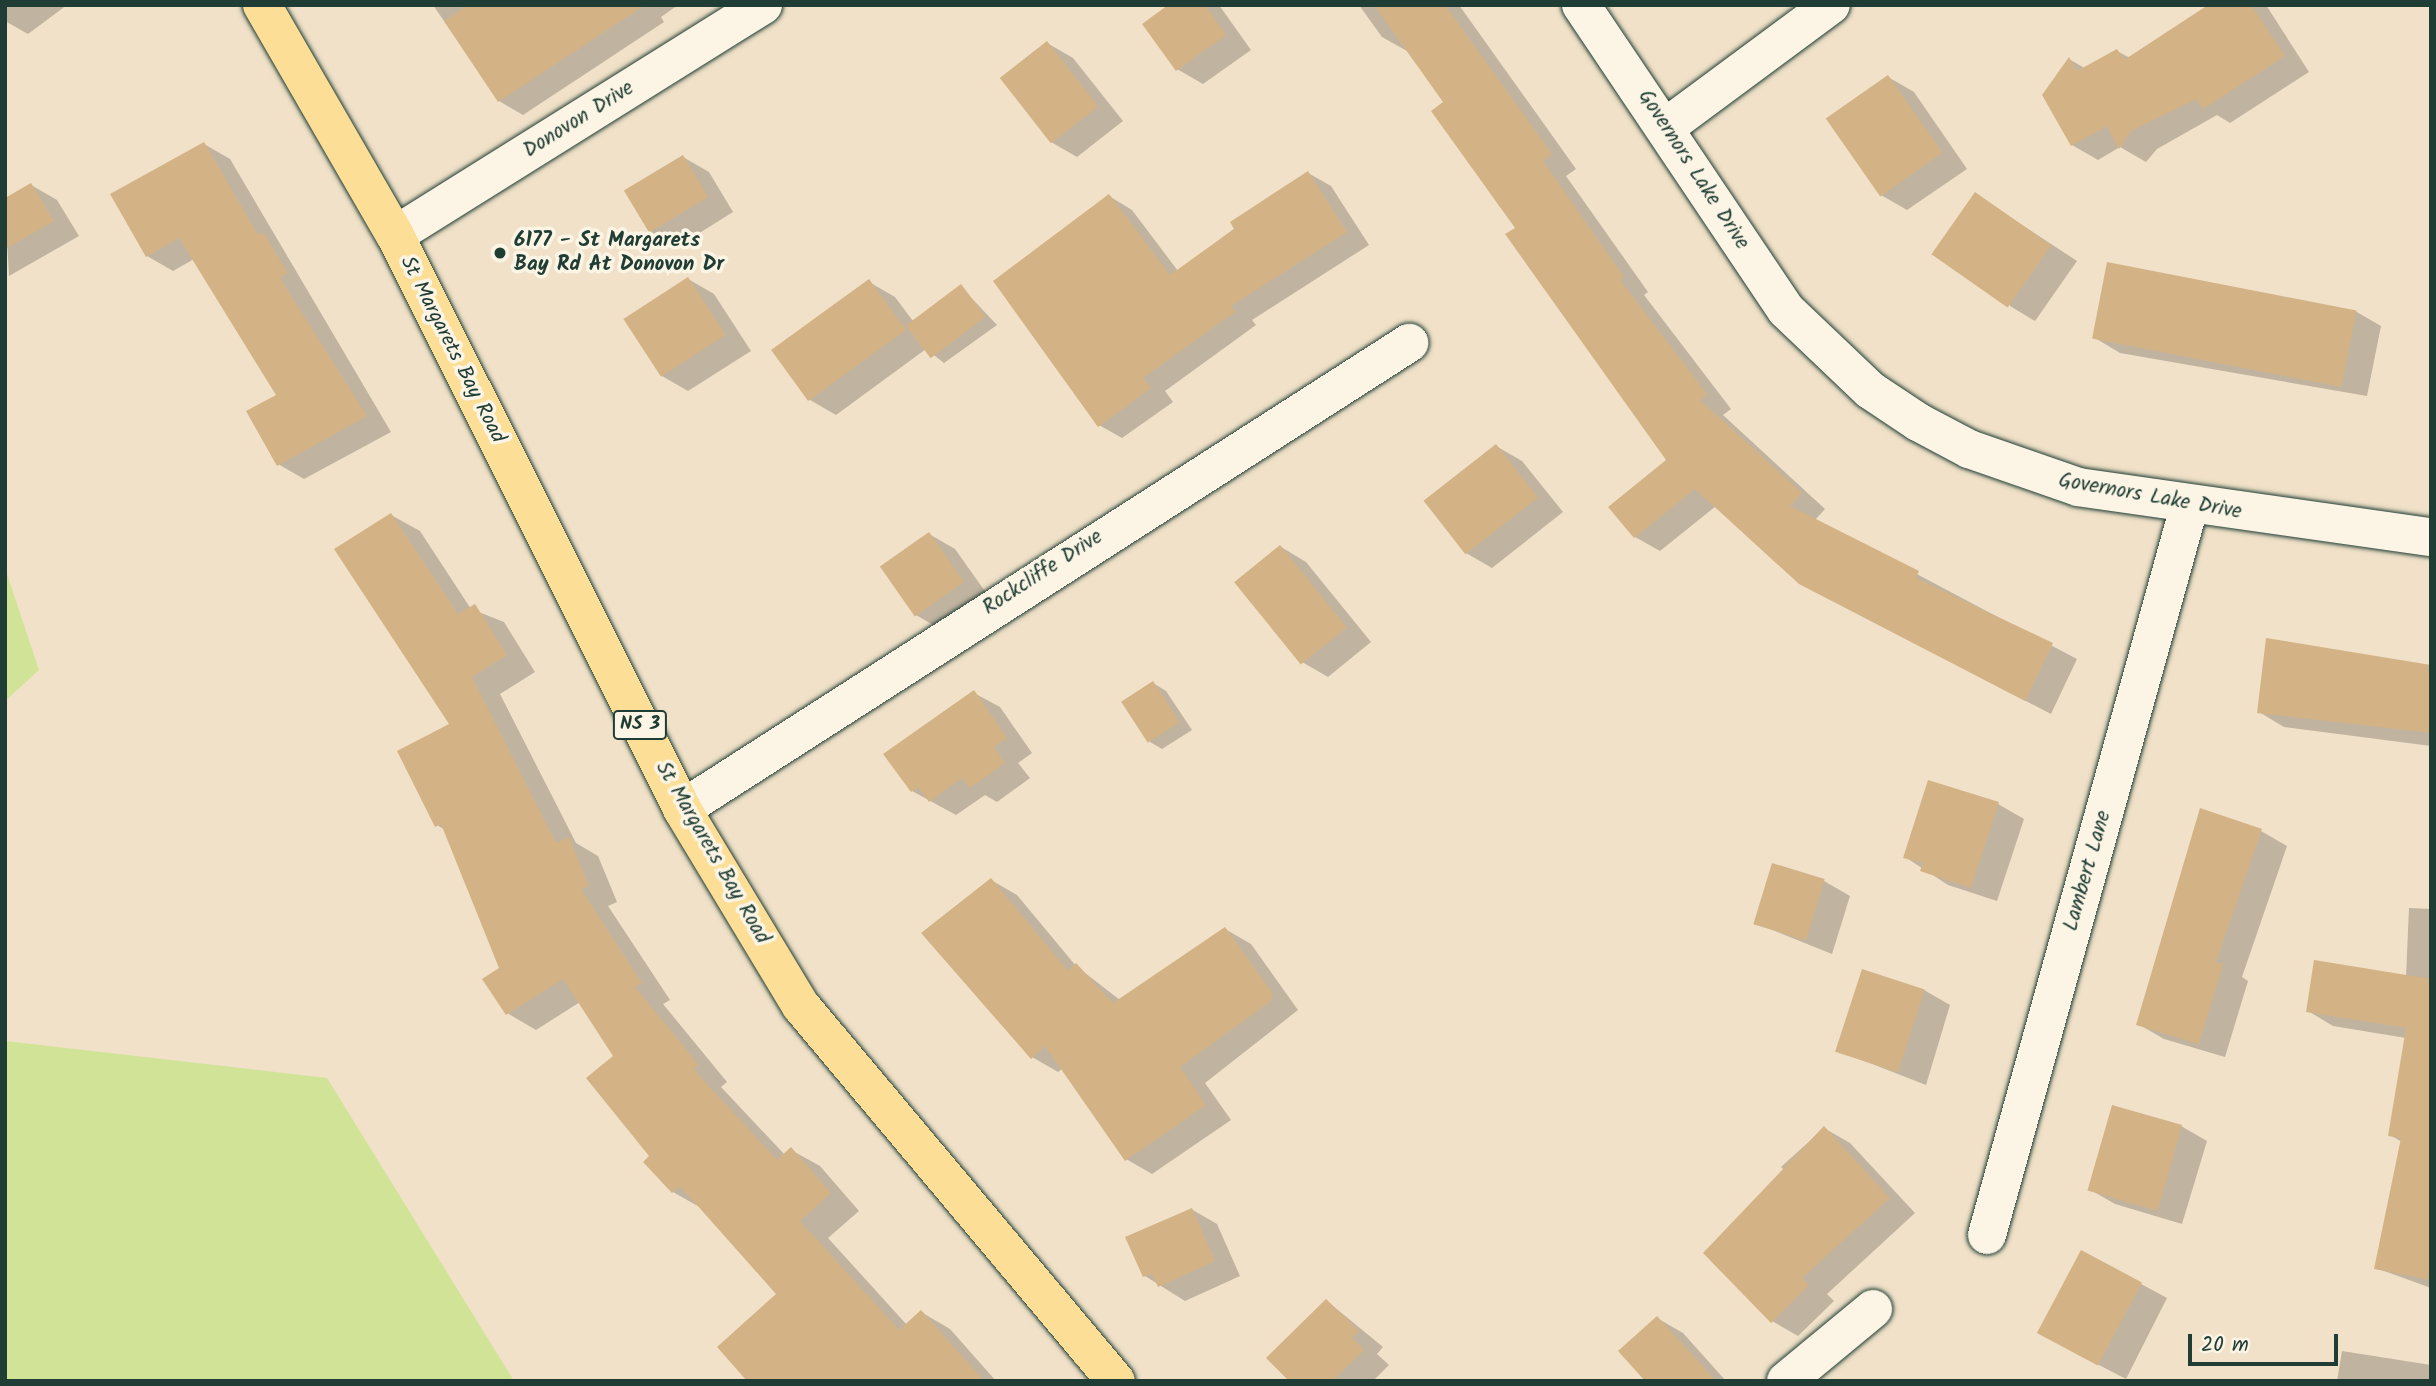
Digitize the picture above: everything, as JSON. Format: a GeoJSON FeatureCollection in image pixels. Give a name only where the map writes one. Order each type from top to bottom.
{"type":"FeatureCollection","features":[{"type":"Feature","properties":{"kind":"main road","name":"St Margarets Bay Road"},"geometry":{"type":"LineString","coordinates":[[262,5],[395,235],[682,809],[802,1006],[1116,1381]]}},
{"type":"Feature","properties":{"kind":"street","name":"Donovon Drive"},"geometry":{"type":"LineString","coordinates":[[395,235],[763,5]]}},
{"type":"Feature","properties":{"kind":"street","name":"Governors Lake Drive"},"geometry":{"type":"LineString","coordinates":[[1581,5],[1666,127],[1786,310],[1870,390],[1928,428],[2023,471],[2189,507],[2431,537]]}},
{"type":"Feature","properties":{"kind":"street"},"geometry":{"type":"LineString","coordinates":[[1666,127],[1831,5]]}},
{"type":"Feature","properties":{"kind":"street","name":"Rockcliffe Drive"},"geometry":{"type":"LineString","coordinates":[[682,809],[1409,343]]}},
{"type":"Feature","properties":{"kind":"street","name":"Lambert Lane"},"geometry":{"type":"LineString","coordinates":[[1986,1235],[2189,507]]}},
{"type":"Feature","properties":{"kind":"street"},"geometry":{"type":"LineString","coordinates":[[1786,1381],[1873,1310]]}},
{"type":"Feature","properties":{"kind":"green space"},"geometry":{"type":"Polygon","coordinates":[[[5,568],[39,670],[5,701],[5,568]]]}},
{"type":"Feature","properties":{"kind":"green space"},"geometry":{"type":"Polygon","coordinates":[[[5,1041],[327,1078],[514,1381],[5,1381],[5,1041]]]}},
{"type":"Feature","properties":{"kind":"building"},"geometry":{"type":"Polygon","coordinates":[[[468,5],[645,5],[498,102],[444,21],[468,5]]]}},
{"type":"Feature","properties":{"kind":"building"},"geometry":{"type":"Polygon","coordinates":[[[1168,5],[1205,5],[1226,35],[1176,71],[1142,24],[1168,5]]]}},
{"type":"Feature","properties":{"kind":"building"},"geometry":{"type":"Polygon","coordinates":[[[1374,5],[1445,5],[1552,154],[1543,161],[1624,277],[1620,280],[1707,394],[1700,400],[1802,493],[1790,506],[1919,571],[1916,578],[2053,643],[2025,701],[1799,584],[1695,489],[1634,538],[1608,507],[1666,460],[1505,234],[1515,228],[1431,111],[1443,102],[1374,5]]]}},
{"type":"Feature","properties":{"kind":"building"},"geometry":{"type":"Polygon","coordinates":[[[2208,5],[2251,5],[2285,56],[2203,109],[2196,99],[2131,131],[2119,149],[2107,126],[2071,146],[2042,95],[2069,57],[2077,71],[2117,49],[2124,60],[2208,5]]]}},
{"type":"Feature","properties":{"kind":"building"},"geometry":{"type":"Polygon","coordinates":[[[1047,41],[1098,106],[1051,143],[1000,78],[1047,41]]]}},
{"type":"Feature","properties":{"kind":"building"},"geometry":{"type":"Polygon","coordinates":[[[1888,75],[1942,153],[1880,196],[1826,119],[1888,75]]]}},
{"type":"Feature","properties":{"kind":"building"},"geometry":{"type":"Polygon","coordinates":[[[204,142],[258,235],[263,232],[288,273],[280,278],[367,416],[277,466],[246,411],[276,395],[179,238],[146,257],[110,194],[204,142]]]}},
{"type":"Feature","properties":{"kind":"building"},"geometry":{"type":"Polygon","coordinates":[[[683,155],[708,197],[649,233],[624,191],[683,155]]]}},
{"type":"Feature","properties":{"kind":"building"},"geometry":{"type":"Polygon","coordinates":[[[1308,171],[1347,232],[1231,306],[1235,312],[1143,378],[1151,388],[1098,427],[993,281],[1109,194],[1170,275],[1234,229],[1230,222],[1308,171]]]}},
{"type":"Feature","properties":{"kind":"building"},"geometry":{"type":"Polygon","coordinates":[[[31,183],[54,221],[5,249],[5,198],[31,183]]]}},
{"type":"Feature","properties":{"kind":"building"},"geometry":{"type":"Polygon","coordinates":[[[1975,192],[2051,245],[2008,308],[1931,254],[1975,192]]]}},
{"type":"Feature","properties":{"kind":"building"},"geometry":{"type":"Polygon","coordinates":[[[2107,262],[2356,310],[2341,387],[2092,339],[2107,262]]]}},
{"type":"Feature","properties":{"kind":"building"},"geometry":{"type":"Polygon","coordinates":[[[688,277],[726,335],[661,377],[623,319],[688,277]]]}},
{"type":"Feature","properties":{"kind":"building"},"geometry":{"type":"Polygon","coordinates":[[[869,279],[906,330],[808,401],[771,350],[869,279]]]}},
{"type":"Feature","properties":{"kind":"building"},"geometry":{"type":"Polygon","coordinates":[[[961,284],[986,317],[931,358],[906,326],[961,284]]]}},
{"type":"Feature","properties":{"kind":"building"},"geometry":{"type":"Polygon","coordinates":[[[1496,444],[1538,498],[1465,554],[1424,501],[1496,444]]]}},
{"type":"Feature","properties":{"kind":"building"},"geometry":{"type":"Polygon","coordinates":[[[391,513],[458,614],[475,604],[507,655],[472,677],[556,843],[569,837],[589,886],[581,889],[642,983],[635,987],[699,1065],[693,1069],[777,1160],[791,1147],[831,1193],[800,1221],[899,1330],[921,1310],[984,1381],[747,1381],[717,1347],[776,1294],[680,1186],[672,1193],[643,1162],[649,1156],[586,1078],[613,1056],[563,979],[506,1015],[482,979],[499,968],[441,824],[435,827],[397,751],[449,724],[334,549],[391,513]]]}},
{"type":"Feature","properties":{"kind":"building"},"geometry":{"type":"Polygon","coordinates":[[[929,532],[964,582],[915,616],[880,566],[929,532]]]}},
{"type":"Feature","properties":{"kind":"building"},"geometry":{"type":"Polygon","coordinates":[[[1280,545],[1347,627],[1301,665],[1234,582],[1280,545]]]}},
{"type":"Feature","properties":{"kind":"building"},"geometry":{"type":"Polygon","coordinates":[[[2266,638],[2431,665],[2431,733],[2257,713],[2266,638]]]}},
{"type":"Feature","properties":{"kind":"building"},"geometry":{"type":"Polygon","coordinates":[[[1153,681],[1180,722],[1148,743],[1121,702],[1153,681]]]}},
{"type":"Feature","properties":{"kind":"building"},"geometry":{"type":"Polygon","coordinates":[[[974,690],[1007,738],[994,747],[1005,763],[970,788],[962,778],[929,802],[918,787],[911,792],[883,754],[974,690]]]}},
{"type":"Feature","properties":{"kind":"building"},"geometry":{"type":"Polygon","coordinates":[[[1928,780],[1999,802],[1971,888],[1920,871],[1923,863],[1903,858],[1928,780]]]}},
{"type":"Feature","properties":{"kind":"building"},"geometry":{"type":"Polygon","coordinates":[[[2200,808],[2262,829],[2216,962],[2223,964],[2199,1044],[2136,1025],[2200,808]]]}},
{"type":"Feature","properties":{"kind":"building"},"geometry":{"type":"Polygon","coordinates":[[[1772,863],[1825,879],[1806,940],[1753,924],[1772,863]]]}},
{"type":"Feature","properties":{"kind":"building"},"geometry":{"type":"Polygon","coordinates":[[[991,878],[1068,971],[1076,963],[1113,1003],[1225,927],[1273,994],[1271,1001],[1180,1067],[1206,1105],[1125,1161],[1045,1046],[1031,1059],[921,933],[991,878]]]}},
{"type":"Feature","properties":{"kind":"building"},"geometry":{"type":"Polygon","coordinates":[[[2314,960],[2431,979],[2431,1280],[2374,1269],[2401,1138],[2388,1136],[2406,1028],[2306,1012],[2314,960]]]}},
{"type":"Feature","properties":{"kind":"building"},"geometry":{"type":"Polygon","coordinates":[[[1862,969],[1925,989],[1898,1072],[1835,1052],[1862,969]]]}},
{"type":"Feature","properties":{"kind":"building"},"geometry":{"type":"Polygon","coordinates":[[[2112,1105],[2182,1125],[2158,1211],[2087,1191],[2112,1105]]]}},
{"type":"Feature","properties":{"kind":"building"},"geometry":{"type":"Polygon","coordinates":[[[1824,1126],[1890,1198],[1802,1278],[1809,1285],[1771,1323],[1703,1253],[1824,1126]]]}},
{"type":"Feature","properties":{"kind":"building"},"geometry":{"type":"Polygon","coordinates":[[[1192,1208],[1215,1261],[1158,1287],[1152,1274],[1143,1277],[1125,1237],[1192,1208]]]}},
{"type":"Feature","properties":{"kind":"building"},"geometry":{"type":"Polygon","coordinates":[[[2081,1250],[2142,1282],[2098,1365],[2037,1333],[2081,1250]]]}},
{"type":"Feature","properties":{"kind":"building"},"geometry":{"type":"Polygon","coordinates":[[[1326,1299],[1359,1331],[1352,1338],[1364,1350],[1332,1381],[1289,1381],[1266,1358],[1326,1299]]]}},
{"type":"Feature","properties":{"kind":"building"},"geometry":{"type":"Polygon","coordinates":[[[1657,1316],[1716,1381],[1645,1381],[1618,1351],[1657,1316]]]}},
{"type":"Feature","properties":{"kind":"place","name":"6177 - St Margarets Bay Rd At Donovon Dr"},"geometry":{"type":"Point","coordinates":[500,253]}}]}
